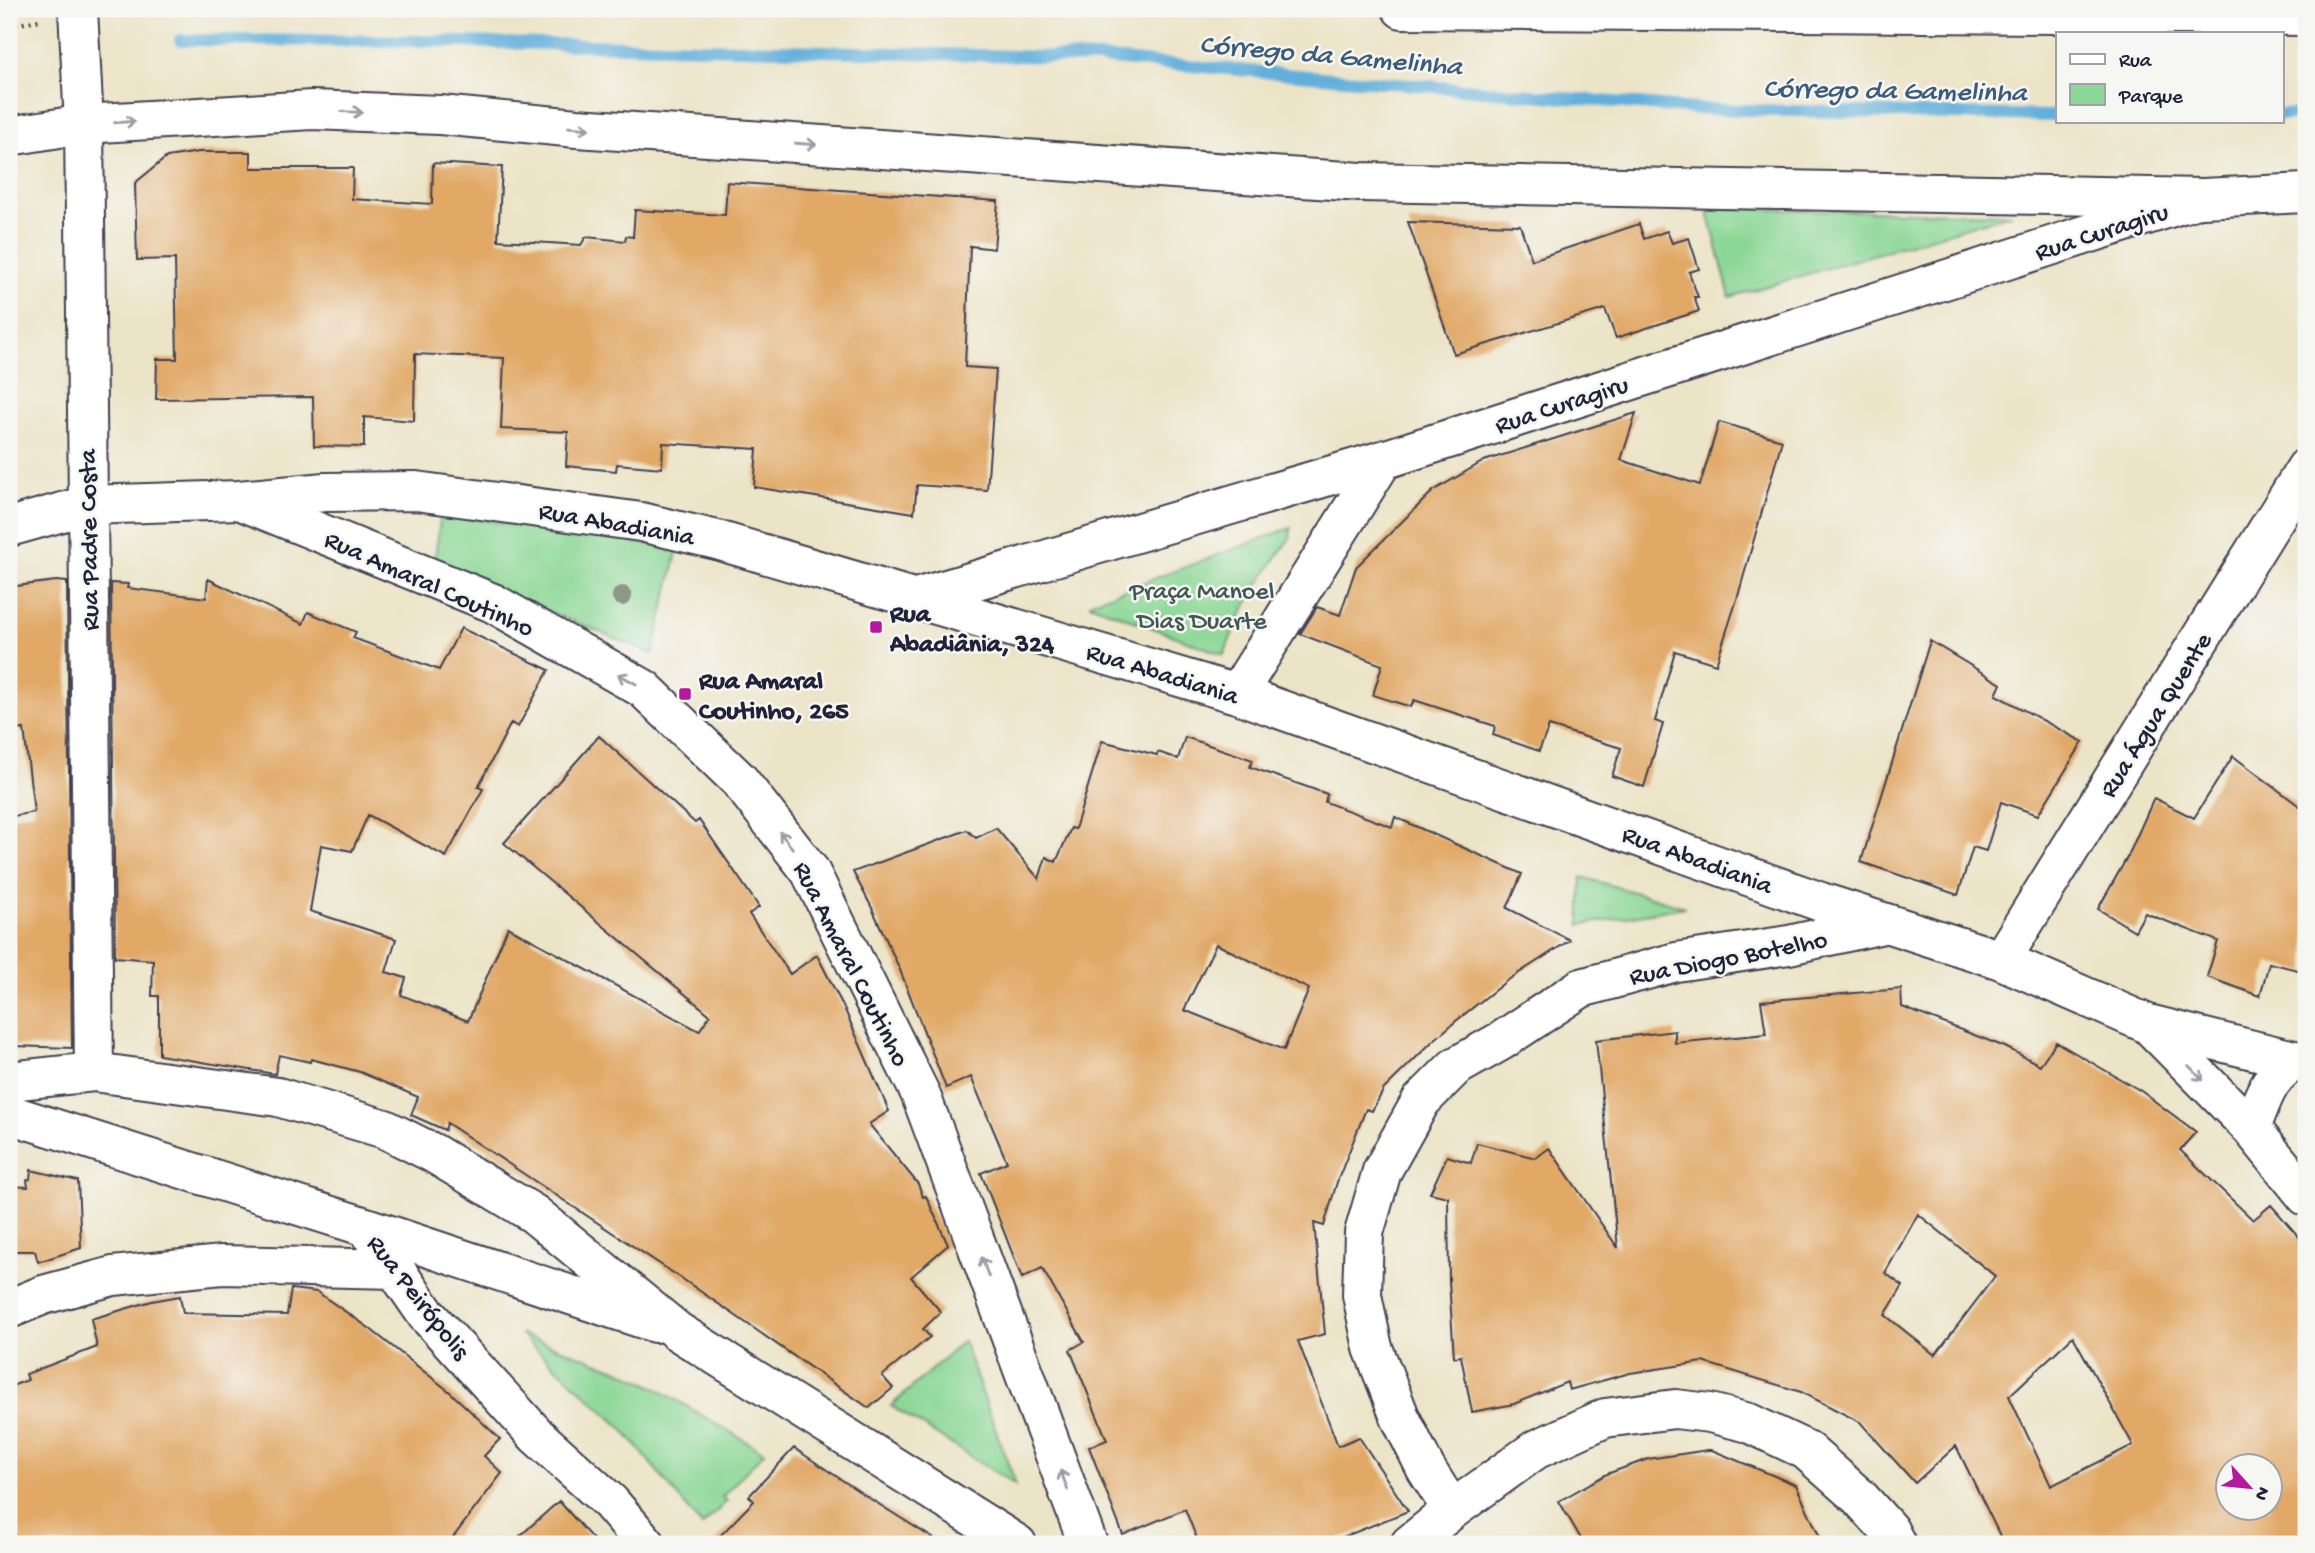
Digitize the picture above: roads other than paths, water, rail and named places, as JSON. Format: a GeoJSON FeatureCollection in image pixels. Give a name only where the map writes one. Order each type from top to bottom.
{"type":"FeatureCollection","features":[{"type":"Feature","properties":{"kind":"street","name":"Rua Padre Costa"},"geometry":{"type":"LineString","coordinates":[[78,9],[84,124],[94,1072]]}},
{"type":"Feature","properties":{"kind":"street"},"geometry":{"type":"LineString","coordinates":[[1402,9],[2306,16]]}},
{"type":"Feature","properties":{"kind":"street"},"geometry":{"type":"LineString","coordinates":[[9,136],[84,124],[312,110],[440,115],[590,129],[1361,182],[2203,198],[2306,193]]}},
{"type":"Feature","properties":{"kind":"street","name":"Rua Curagiru"},"geometry":{"type":"LineString","coordinates":[[916,598],[1383,460],[2203,198]]}},
{"type":"Feature","properties":{"kind":"street"},"geometry":{"type":"LineString","coordinates":[[1237,694],[1383,460]]}},
{"type":"Feature","properties":{"kind":"street","name":"Rua Água Quente"},"geometry":{"type":"LineString","coordinates":[[2001,960],[2306,468]]}},
{"type":"Feature","properties":{"kind":"street","name":"Rua Abadiania"},"geometry":{"type":"LineString","coordinates":[[9,527],[87,505],[239,500],[325,492],[416,491],[628,520],[717,540],[1237,694],[1883,924],[2001,960],[2148,1024]]}},
{"type":"Feature","properties":{"kind":"street","name":"Rua Amaral Coutinho"},"geometry":{"type":"LineString","coordinates":[[239,500],[504,610],[645,689],[739,780],[810,871],[920,1093],[1088,1544]]}},
{"type":"Feature","properties":{"kind":"street","name":"Rua Diogo Botelho"},"geometry":{"type":"LineString","coordinates":[[1452,1510],[1426,1469],[1400,1417],[1373,1348],[1362,1295],[1364,1233],[1382,1171],[1421,1101],[1455,1067],[1501,1041],[1581,988],[1676,962],[1789,945],[1883,924]]}},
{"type":"Feature","properties":{"kind":"street"},"geometry":{"type":"LineString","coordinates":[[2148,1024],[2301,1062]]}},
{"type":"Feature","properties":{"kind":"street"},"geometry":{"type":"LineString","coordinates":[[2148,1024],[2251,1128],[2306,1196]]}},
{"type":"Feature","properties":{"kind":"street"},"geometry":{"type":"LineString","coordinates":[[2251,1128],[2270,1082],[2281,1068],[2301,1062]]}},
{"type":"Feature","properties":{"kind":"street"},"geometry":{"type":"LineString","coordinates":[[9,1081],[94,1072],[278,1097],[385,1129],[433,1153],[534,1214],[677,1331],[1017,1544]]}},
{"type":"Feature","properties":{"kind":"street","name":"Rua Peirópolis"},"geometry":{"type":"LineString","coordinates":[[9,1114],[366,1227],[426,1314],[537,1436],[610,1502],[646,1544]]}},
{"type":"Feature","properties":{"kind":"street"},"geometry":{"type":"LineString","coordinates":[[366,1227],[677,1331]]}},
{"type":"Feature","properties":{"kind":"street"},"geometry":{"type":"LineString","coordinates":[[9,1309],[43,1295],[113,1276],[222,1265],[395,1269]]}},
{"type":"Feature","properties":{"kind":"street"},"geometry":{"type":"LineString","coordinates":[[1410,1544],[1535,1450],[1605,1418],[1675,1409],[1710,1413],[1749,1423],[1806,1450],[1859,1497],[1889,1531],[1896,1544]]}},
{"type":"Feature","properties":{"kind":"waterway","name":"Córrego da Gamelinha"},"geometry":{"type":"LineString","coordinates":[[180,40],[425,41],[1098,58],[1696,109],[2056,116]]}},
{"type":"Feature","properties":{"kind":"waterway","name":"Córrego da Gamelinha"},"geometry":{"type":"LineString","coordinates":[[2284,115],[2306,114]]}},
{"type":"Feature","properties":{"kind":"place","name":"Rua Abadiânia, 324"},"geometry":{"type":"Point","coordinates":[876,627]}},
{"type":"Feature","properties":{"kind":"place","name":"Rua Amaral Coutinho, 265"},"geometry":{"type":"Point","coordinates":[685,694]}},
{"type":"Feature","properties":{"kind":"park label","name":"Praça Manoel Dias Duarte"},"geometry":{"type":"Point","coordinates":[1202,604]}}]}
